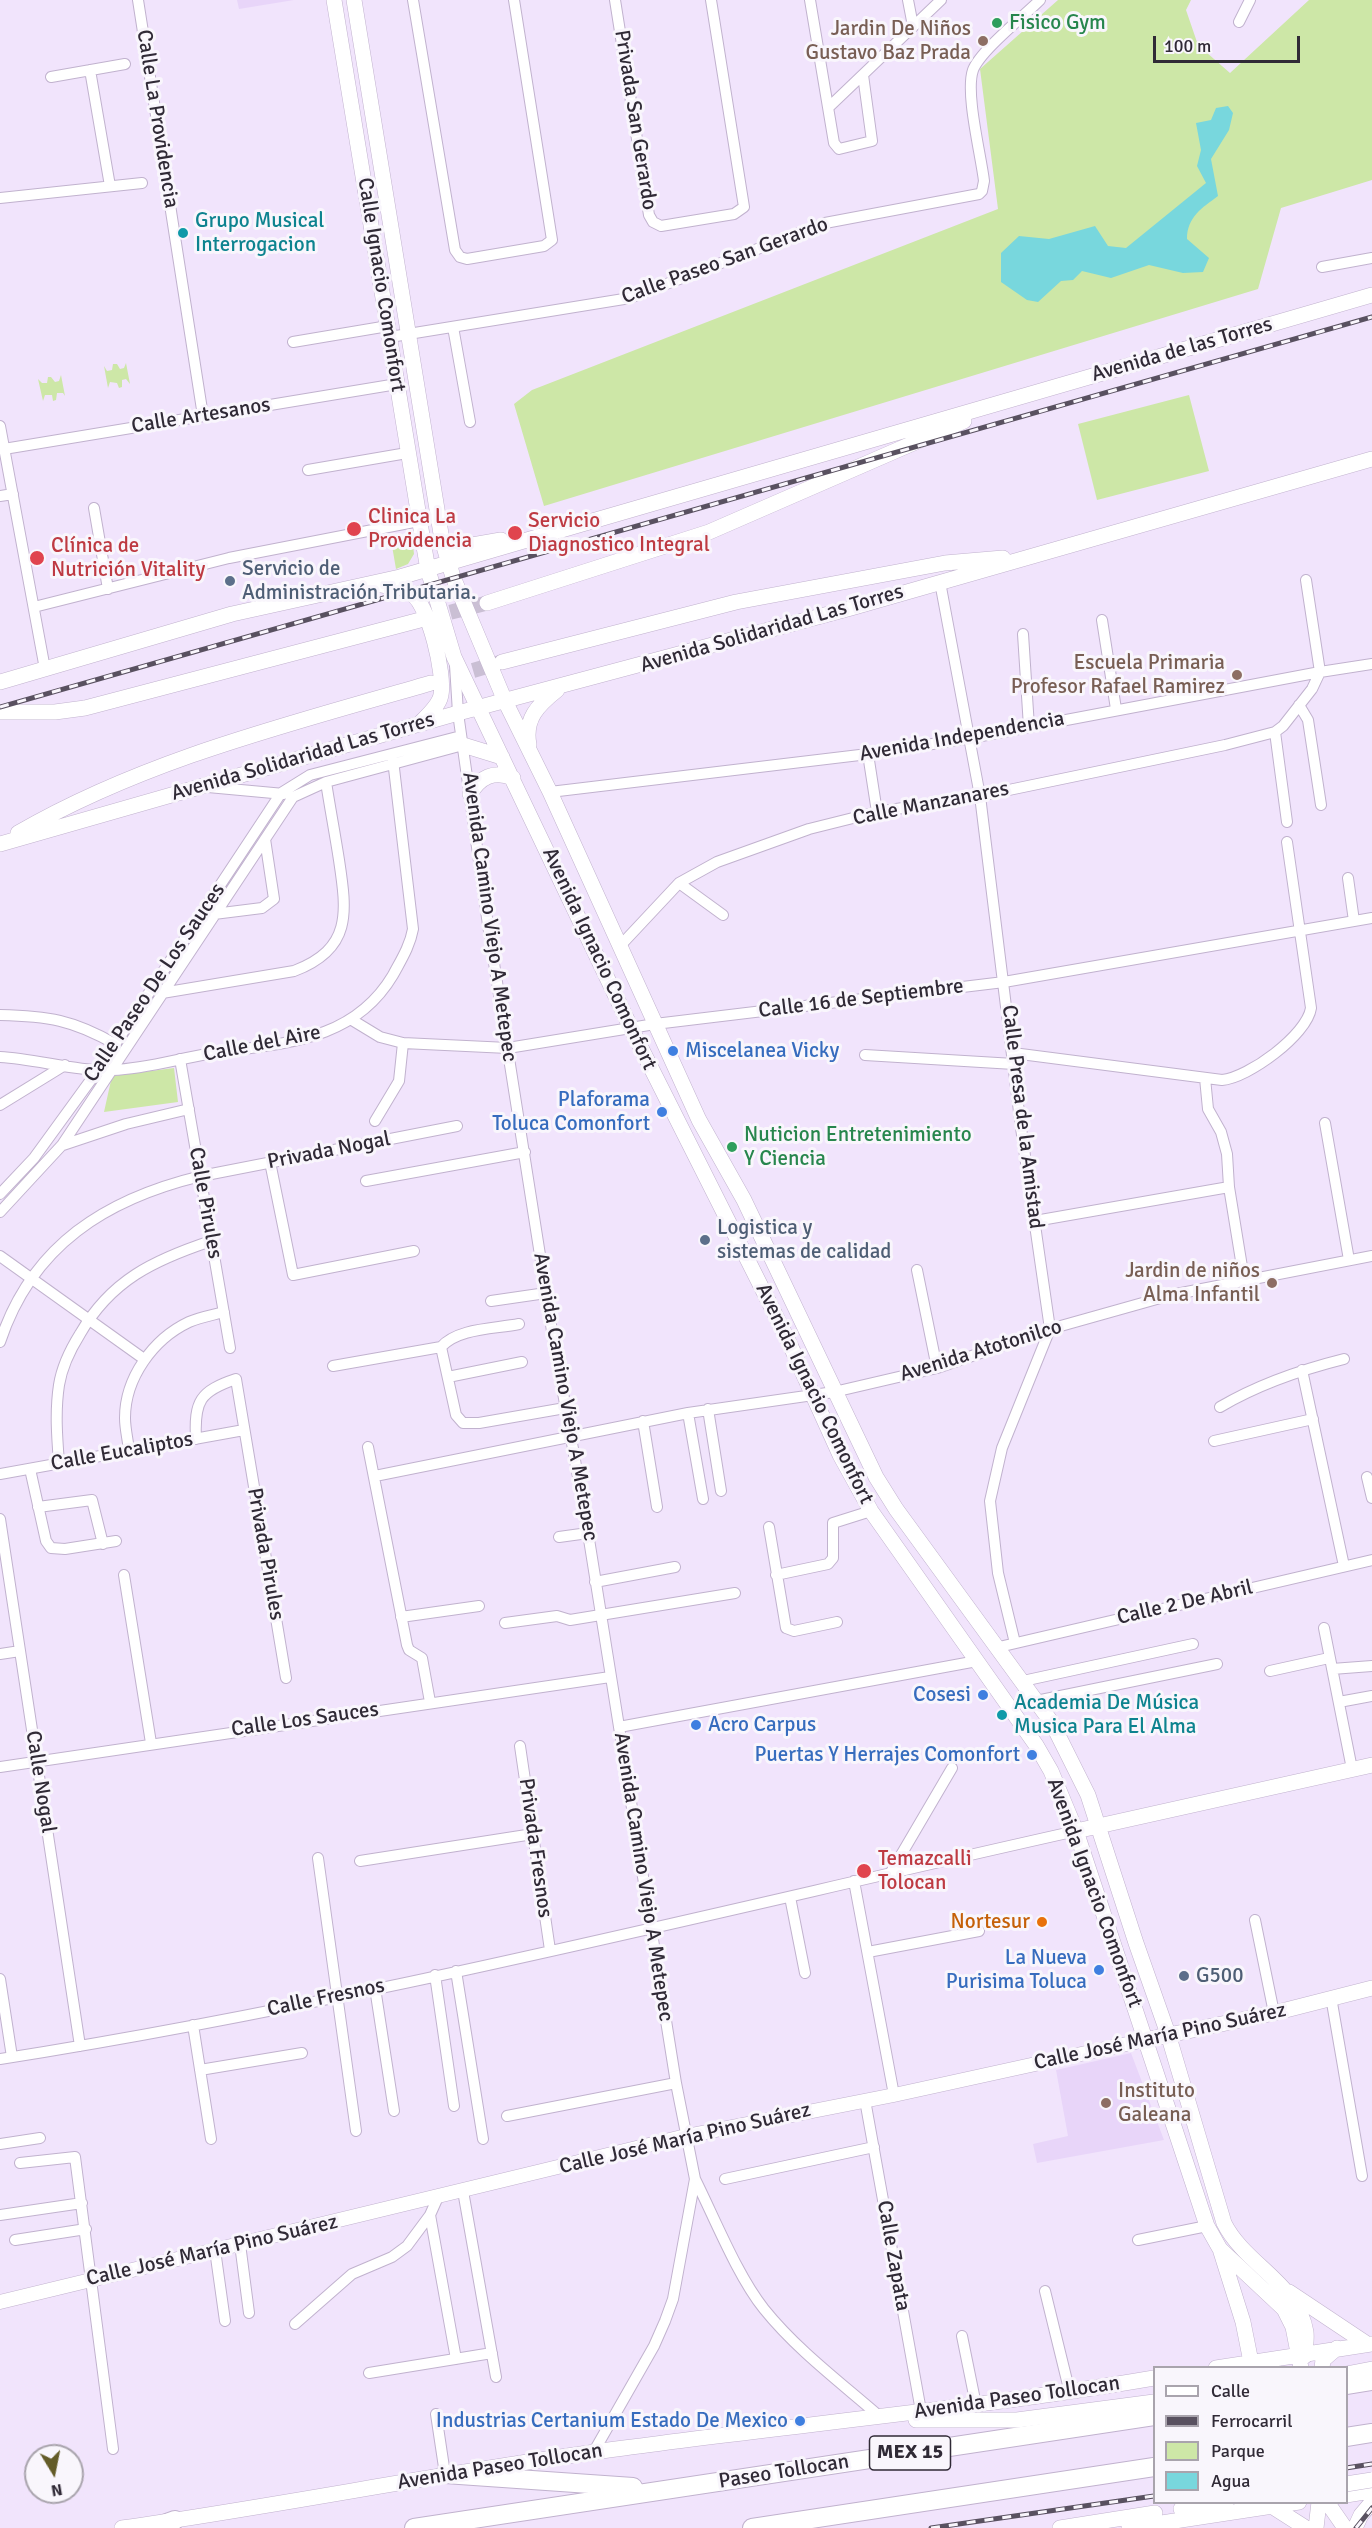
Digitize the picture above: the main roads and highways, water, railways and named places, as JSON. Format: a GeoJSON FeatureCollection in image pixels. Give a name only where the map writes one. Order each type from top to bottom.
{"type":"FeatureCollection","features":[{"type":"Feature","properties":{"kind":"highway"},"geometry":{"type":"LineString","coordinates":[[1348,2385],[1372,2381]]}},
{"type":"Feature","properties":{"kind":"highway","name":"Paseo Tollocan"},"geometry":{"type":"LineString","coordinates":[[414,2528],[1153,2416]]}},
{"type":"Feature","properties":{"kind":"highway"},"geometry":{"type":"LineString","coordinates":[[1348,2437],[1372,2433]]}},
{"type":"Feature","properties":{"kind":"highway","name":"MEX 15"},"geometry":{"type":"LineString","coordinates":[[752,2528],[1153,2467]]}},
{"type":"Feature","properties":{"kind":"highway"},"geometry":{"type":"LineString","coordinates":[[445,2474],[665,2490]]}},
{"type":"Feature","properties":{"kind":"highway"},"geometry":{"type":"LineString","coordinates":[[153,2528],[175,2520]]}},
{"type":"Feature","properties":{"kind":"main road","name":"Calle Ignacio Comonfort"},"geometry":{"type":"LineString","coordinates":[[334,0],[428,570]]}},
{"type":"Feature","properties":{"kind":"main road","name":"Calle Ignacio Comonfort"},"geometry":{"type":"LineString","coordinates":[[354,0],[407,334],[448,565]]}},
{"type":"Feature","properties":{"kind":"main road","name":"Avenida de las Torres"},"geometry":{"type":"LineString","coordinates":[[992,405],[1372,295]]}},
{"type":"Feature","properties":{"kind":"main road"},"geometry":{"type":"LineString","coordinates":[[0,682],[232,615],[375,584],[448,565],[992,405]]}},
{"type":"Feature","properties":{"kind":"main road"},"geometry":{"type":"LineString","coordinates":[[486,603],[710,532],[925,439],[992,405]]}},
{"type":"Feature","properties":{"kind":"main road"},"geometry":{"type":"LineString","coordinates":[[1027,556],[1372,459]]}},
{"type":"Feature","properties":{"kind":"main road"},"geometry":{"type":"LineString","coordinates":[[400,577],[416,558],[420,528]]}},
{"type":"Feature","properties":{"kind":"main road"},"geometry":{"type":"LineString","coordinates":[[442,540],[455,548],[551,533]]}},
{"type":"Feature","properties":{"kind":"main road","name":"Avenida Solidaridad Las Torres"},"geometry":{"type":"LineString","coordinates":[[0,844],[458,713],[560,688],[1027,556]]}},
{"type":"Feature","properties":{"kind":"main road","name":"Avenida Solidaridad Las Torres"},"geometry":{"type":"LineString","coordinates":[[502,663],[736,602],[945,563],[1027,556]]}},
{"type":"Feature","properties":{"kind":"main road","name":"Avenida Ignacio Comonfort"},"geometry":{"type":"LineString","coordinates":[[448,565],[505,701],[550,792],[699,1120],[744,1200],[876,1477],[896,1509],[999,1647],[1052,1723],[1074,1765],[1099,1825],[1136,1943],[1168,2034],[1224,2223],[1232,2240],[1246,2255],[1287,2290],[1306,2331],[1303,2361]]}},
{"type":"Feature","properties":{"kind":"main road","name":"Avenida Ignacio Comonfort"},"geometry":{"type":"LineString","coordinates":[[428,570],[454,657],[631,1028],[814,1394],[840,1455],[871,1511],[1041,1754],[1076,1831],[1207,2226],[1220,2249],[1284,2309],[1293,2327],[1303,2361]]}},
{"type":"Feature","properties":{"kind":"main road"},"geometry":{"type":"LineString","coordinates":[[375,584],[402,589],[413,595],[426,613],[433,640],[441,694],[437,705],[419,724]]}},
{"type":"Feature","properties":{"kind":"main road"},"geometry":{"type":"LineString","coordinates":[[0,712],[55,712],[85,708],[420,620]]}},
{"type":"Feature","properties":{"kind":"main road","name":"Avenida Solidaridad Las Torres"},"geometry":{"type":"LineString","coordinates":[[0,844],[48,816],[220,744],[431,683]]}},
{"type":"Feature","properties":{"kind":"main road"},"geometry":{"type":"LineString","coordinates":[[531,753],[528,726],[531,717],[538,707],[560,688]]}},
{"type":"Feature","properties":{"kind":"main road"},"geometry":{"type":"LineString","coordinates":[[462,740],[502,757]]}},
{"type":"Feature","properties":{"kind":"main road"},"geometry":{"type":"LineString","coordinates":[[470,794],[476,783],[486,777],[500,774],[513,778]]}},
{"type":"Feature","properties":{"kind":"main road"},"geometry":{"type":"LineString","coordinates":[[1076,1831],[1372,1765]]}},
{"type":"Feature","properties":{"kind":"main road","name":"Calle José María Pino Suárez"},"geometry":{"type":"LineString","coordinates":[[1145,2040],[1274,2013],[1372,1988]]}},
{"type":"Feature","properties":{"kind":"main road"},"geometry":{"type":"LineString","coordinates":[[1220,2249],[1255,2361]]}},
{"type":"Feature","properties":{"kind":"main road"},"geometry":{"type":"LineString","coordinates":[[1287,2290],[1369,2344]]}},
{"type":"Feature","properties":{"kind":"main road"},"geometry":{"type":"LineString","coordinates":[[1222,2366],[1255,2361],[1303,2361],[1337,2348],[1369,2344]]}},
{"type":"Feature","properties":{"kind":"main road"},"geometry":{"type":"LineString","coordinates":[[1322,2366],[1323,2360],[1337,2348]]}},
{"type":"Feature","properties":{"kind":"main road"},"geometry":{"type":"LineString","coordinates":[[1255,2361],[1277,2366]]}},
{"type":"Feature","properties":{"kind":"main road"},"geometry":{"type":"LineString","coordinates":[[1348,2374],[1372,2369]]}},
{"type":"Feature","properties":{"kind":"main road","name":"Avenida Paseo Tollocan"},"geometry":{"type":"LineString","coordinates":[[122,2528],[445,2474],[976,2405],[1153,2378]]}},
{"type":"Feature","properties":{"kind":"main road","name":"Avenida Paseo Tollocan"},"geometry":{"type":"LineString","coordinates":[[879,2416],[892,2420],[996,2422],[1153,2402]]}},
{"type":"Feature","properties":{"kind":"main road"},"geometry":{"type":"LineString","coordinates":[[1348,2483],[1371,2491]]}},
{"type":"Feature","properties":{"kind":"main road"},"geometry":{"type":"LineString","coordinates":[[1348,2495],[1371,2491]]}},
{"type":"Feature","properties":{"kind":"main road"},"geometry":{"type":"LineString","coordinates":[[1355,2528],[1371,2491]]}},
{"type":"Feature","properties":{"kind":"main road"},"geometry":{"type":"LineString","coordinates":[[1060,2528],[1213,2504]]}},
{"type":"Feature","properties":{"kind":"main road"},"geometry":{"type":"LineString","coordinates":[[1316,2528],[1319,2504]]}},
{"type":"Feature","properties":{"kind":"main road"},"geometry":{"type":"LineString","coordinates":[[1328,2504],[1345,2528]]}},
{"type":"Feature","properties":{"kind":"main road"},"geometry":{"type":"LineString","coordinates":[[1129,2528],[1275,2505],[1306,2528]]}},
{"type":"Feature","properties":{"kind":"water"},"geometry":{"type":"Polygon","coordinates":[[[1228,106],[1233,113],[1229,130],[1211,159],[1218,196],[1196,214],[1188,231],[1187,239],[1209,258],[1203,272],[1183,273],[1149,265],[1111,278],[1082,271],[1073,280],[1061,281],[1038,302],[1027,300],[1001,282],[1001,253],[1019,236],[1049,239],[1095,226],[1108,246],[1126,248],[1206,183],[1197,166],[1201,150],[1196,123],[1211,120],[1216,108],[1228,106]]]}},
{"type":"Feature","properties":{"kind":"tunnel"},"geometry":{"type":"LineString","coordinates":[[428,618],[487,603]]}},
{"type":"Feature","properties":{"kind":"tunnel"},"geometry":{"type":"LineString","coordinates":[[451,677],[502,662]]}},
{"type":"Feature","properties":{"kind":"railway"},"geometry":{"type":"LineString","coordinates":[[0,707],[1372,317]]}},
{"type":"Feature","properties":{"kind":"railway"},"geometry":{"type":"LineString","coordinates":[[1348,2468],[1372,2464]]}},
{"type":"Feature","properties":{"kind":"railway"},"geometry":{"type":"LineString","coordinates":[[931,2528],[1153,2496]]}},
{"type":"Feature","properties":{"kind":"railway"},"geometry":{"type":"LineString","coordinates":[[1356,2528],[1372,2508]]}},
{"type":"Feature","properties":{"kind":"place","name":"Fisico Gym"},"geometry":{"type":"Point","coordinates":[997,23]}},
{"type":"Feature","properties":{"kind":"place","name":"Jardin De Niños Gustavo Baz Prada"},"geometry":{"type":"Point","coordinates":[983,41]}},
{"type":"Feature","properties":{"kind":"place","name":"Grupo Musical Interrogacion"},"geometry":{"type":"Point","coordinates":[183,233]}},
{"type":"Feature","properties":{"kind":"place","name":"Clinica La Providencia"},"geometry":{"type":"Point","coordinates":[354,529]}},
{"type":"Feature","properties":{"kind":"place","name":"Servicio Diagnostico Integral"},"geometry":{"type":"Point","coordinates":[515,533]}},
{"type":"Feature","properties":{"kind":"place","name":"Clínica de Nutrición Vitality"},"geometry":{"type":"Point","coordinates":[37,558]}},
{"type":"Feature","properties":{"kind":"place","name":"Servicio de Administración Tributaria."},"geometry":{"type":"Point","coordinates":[230,581]}},
{"type":"Feature","properties":{"kind":"place","name":"Escuela Primaria Profesor Rafael Ramirez"},"geometry":{"type":"Point","coordinates":[1237,675]}},
{"type":"Feature","properties":{"kind":"place","name":"Miscelanea Vicky"},"geometry":{"type":"Point","coordinates":[673,1051]}},
{"type":"Feature","properties":{"kind":"place","name":"Plaforama Toluca Comonfort"},"geometry":{"type":"Point","coordinates":[662,1112]}},
{"type":"Feature","properties":{"kind":"place","name":"Nuticion Entretenimiento Y Ciencia"},"geometry":{"type":"Point","coordinates":[732,1147]}},
{"type":"Feature","properties":{"kind":"place","name":"Logistica y sistemas de calidad"},"geometry":{"type":"Point","coordinates":[705,1240]}},
{"type":"Feature","properties":{"kind":"place","name":"Jardin de niños Alma Infantil"},"geometry":{"type":"Point","coordinates":[1272,1283]}},
{"type":"Feature","properties":{"kind":"place","name":"Cosesi"},"geometry":{"type":"Point","coordinates":[983,1695]}},
{"type":"Feature","properties":{"kind":"place","name":"Academia De Música Musica Para El Alma"},"geometry":{"type":"Point","coordinates":[1002,1715]}},
{"type":"Feature","properties":{"kind":"place","name":"Acro Carpus"},"geometry":{"type":"Point","coordinates":[696,1725]}},
{"type":"Feature","properties":{"kind":"place","name":"Puertas Y Herrajes Comonfort"},"geometry":{"type":"Point","coordinates":[1032,1755]}},
{"type":"Feature","properties":{"kind":"place","name":"Temazcalli Tolocan"},"geometry":{"type":"Point","coordinates":[864,1871]}},
{"type":"Feature","properties":{"kind":"place","name":"Nortesur"},"geometry":{"type":"Point","coordinates":[1042,1922]}},
{"type":"Feature","properties":{"kind":"place","name":"La Nueva Purisima Toluca"},"geometry":{"type":"Point","coordinates":[1099,1970]}},
{"type":"Feature","properties":{"kind":"place","name":"G500"},"geometry":{"type":"Point","coordinates":[1184,1976]}},
{"type":"Feature","properties":{"kind":"place","name":"Instituto Galeana"},"geometry":{"type":"Point","coordinates":[1106,2103]}},
{"type":"Feature","properties":{"kind":"place","name":"Industrias Certanium Estado De Mexico"},"geometry":{"type":"Point","coordinates":[800,2421]}}]}
